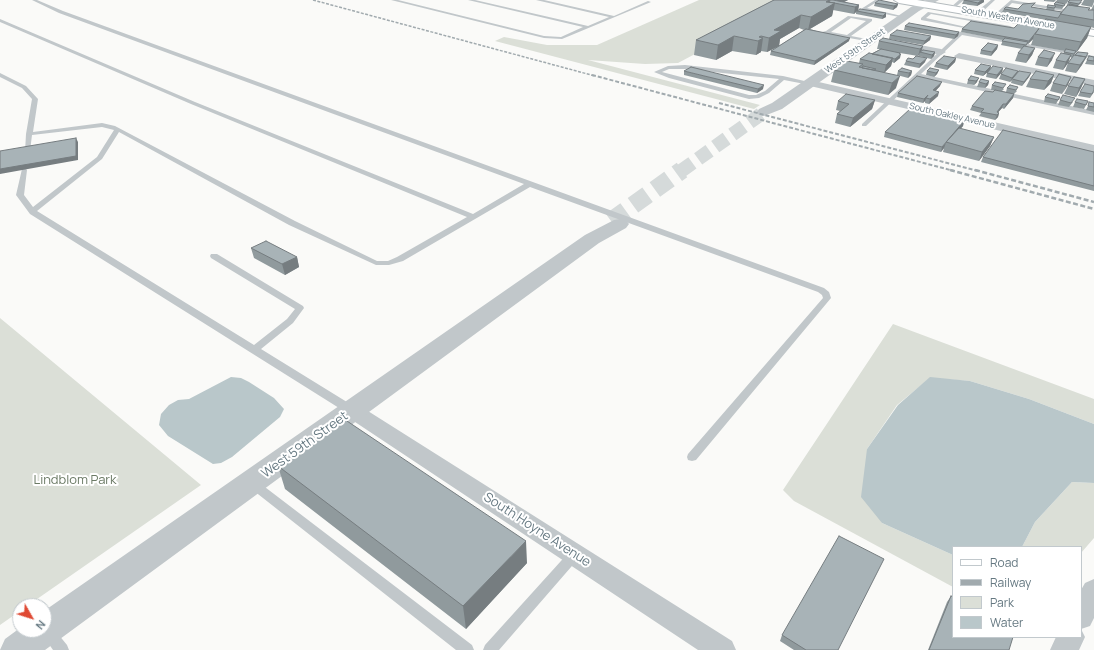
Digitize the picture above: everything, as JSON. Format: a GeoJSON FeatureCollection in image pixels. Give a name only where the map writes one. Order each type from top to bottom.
{"type":"FeatureCollection","features":[{"type":"Feature","properties":{"kind":"main road","name":"South Western Avenue"},"geometry":{"type":"LineString","coordinates":[[898,1],[957,3],[1002,22],[1094,33]]}},
{"type":"Feature","properties":{"kind":"street","name":"West 59th Street"},"geometry":{"type":"LineString","coordinates":[[771,111],[871,40],[930,2]]}},
{"type":"Feature","properties":{"kind":"street"},"geometry":{"type":"LineString","coordinates":[[871,40],[941,52]]}},
{"type":"Feature","properties":{"kind":"street"},"geometry":{"type":"LineString","coordinates":[[959,56],[1094,83]]}},
{"type":"Feature","properties":{"kind":"street","name":"South Oakley Avenue"},"geometry":{"type":"LineString","coordinates":[[810,83],[1094,150]]}},
{"type":"Feature","properties":{"kind":"street","name":"West 59th Street"},"geometry":{"type":"LineString","coordinates":[[52,625],[592,239],[609,231],[615,222]]}},
{"type":"Feature","properties":{"kind":"street","name":"South Hoyne Avenue"},"geometry":{"type":"LineString","coordinates":[[352,411],[722,650]]}},
{"type":"Feature","properties":{"kind":"street"},"geometry":{"type":"LineString","coordinates":[[1082,615],[1094,591]]}},
{"type":"Feature","properties":{"kind":"street","name":"West 59th Street"},"geometry":{"type":"LineString","coordinates":[[17,650],[34,638]]}},
{"type":"Feature","properties":{"kind":"street"},"geometry":{"type":"LineString","coordinates":[[1064,650],[1070,638]]}},
{"type":"Feature","properties":{"kind":"lane"},"geometry":{"type":"LineString","coordinates":[[34,0],[61,12],[821,290],[826,294],[827,298],[692,457]]}},
{"type":"Feature","properties":{"kind":"lane"},"geometry":{"type":"LineString","coordinates":[[393,0],[544,37],[562,38],[649,2]]}},
{"type":"Feature","properties":{"kind":"lane"},"geometry":{"type":"LineString","coordinates":[[470,0],[588,27]]}},
{"type":"Feature","properties":{"kind":"lane"},"geometry":{"type":"LineString","coordinates":[[538,0],[614,17]]}},
{"type":"Feature","properties":{"kind":"lane"},"geometry":{"type":"LineString","coordinates":[[878,0],[863,9],[881,12],[902,20]]}},
{"type":"Feature","properties":{"kind":"lane"},"geometry":{"type":"LineString","coordinates":[[978,13],[993,0]]}},
{"type":"Feature","properties":{"kind":"lane"},"geometry":{"type":"LineString","coordinates":[[964,27],[923,19],[930,13],[1002,22],[1012,1],[1094,15]]}},
{"type":"Feature","properties":{"kind":"lane"},"geometry":{"type":"LineString","coordinates":[[881,12],[887,9]]}},
{"type":"Feature","properties":{"kind":"lane"},"geometry":{"type":"LineString","coordinates":[[847,36],[870,20],[850,17],[824,32],[847,36],[871,40]]}},
{"type":"Feature","properties":{"kind":"lane"},"geometry":{"type":"LineString","coordinates":[[0,20],[193,103],[473,217]]}},
{"type":"Feature","properties":{"kind":"lane"},"geometry":{"type":"LineString","coordinates":[[940,29],[1094,57]]}},
{"type":"Feature","properties":{"kind":"lane"},"geometry":{"type":"LineString","coordinates":[[864,124],[962,33]]}},
{"type":"Feature","properties":{"kind":"lane"},"geometry":{"type":"LineString","coordinates":[[783,78],[778,84],[767,92],[757,97],[749,97],[657,72],[668,68],[685,66],[783,78],[810,83]]}},
{"type":"Feature","properties":{"kind":"lane"},"geometry":{"type":"LineString","coordinates":[[0,75],[24,87],[35,99],[27,151]]}},
{"type":"Feature","properties":{"kind":"lane"},"geometry":{"type":"LineString","coordinates":[[916,75],[1094,114]]}},
{"type":"Feature","properties":{"kind":"lane"},"geometry":{"type":"LineString","coordinates":[[29,134],[102,125],[117,130],[292,223],[376,263],[389,263],[400,259],[528,184]]}},
{"type":"Feature","properties":{"kind":"lane"},"geometry":{"type":"LineString","coordinates":[[32,211],[100,158],[117,130]]}},
{"type":"Feature","properties":{"kind":"lane"},"geometry":{"type":"LineString","coordinates":[[24,170],[20,195],[32,211],[352,411]]}},
{"type":"Feature","properties":{"kind":"lane"},"geometry":{"type":"LineString","coordinates":[[214,256],[300,308],[290,321],[254,350]]}},
{"type":"Feature","properties":{"kind":"lane"},"geometry":{"type":"LineString","coordinates":[[252,483],[467,650]]}},
{"type":"Feature","properties":{"kind":"lane"},"geometry":{"type":"LineString","coordinates":[[490,650],[574,555]]}},
{"type":"Feature","properties":{"kind":"lane"},"geometry":{"type":"LineString","coordinates":[[52,638],[62,650]]}},
{"type":"Feature","properties":{"kind":"green space"},"geometry":{"type":"Polygon","coordinates":[[[699,0],[797,0],[678,63],[645,64],[588,60],[760,105],[754,109],[495,41],[504,37],[547,45],[597,45],[699,0]]]}},
{"type":"Feature","properties":{"kind":"green space","name":"Lindblom Park"},"geometry":{"type":"Polygon","coordinates":[[[0,318],[201,485],[39,598],[12,598],[12,617],[0,625],[0,318]]]}},
{"type":"Feature","properties":{"kind":"green space"},"geometry":{"type":"Polygon","coordinates":[[[893,324],[1094,399],[1094,424],[1029,399],[970,381],[930,378],[897,405],[867,449],[882,523],[952,555],[952,586],[794,501],[783,490],[893,324]]]}},
{"type":"Feature","properties":{"kind":"green space"},"geometry":{"type":"Polygon","coordinates":[[[1072,482],[1094,483],[1094,538],[1082,552],[1082,546],[1023,546],[1035,522],[1072,482]]]}},
{"type":"Feature","properties":{"kind":"water"},"geometry":{"type":"Polygon","coordinates":[[[231,377],[241,378],[249,382],[274,398],[284,409],[280,417],[232,457],[221,463],[213,464],[168,436],[159,425],[161,414],[169,405],[178,400],[189,399],[231,377]]]}},
{"type":"Feature","properties":{"kind":"water"},"geometry":{"type":"Polygon","coordinates":[[[930,377],[970,381],[1029,399],[1094,424],[1094,483],[1072,482],[1035,522],[1023,546],[952,546],[952,555],[882,523],[861,497],[867,449],[898,405],[930,377]]]}},
{"type":"Feature","properties":{"kind":"building"},"geometry":{"type":"Polygon","coordinates":[[[774,0],[829,0],[826,2],[835,3],[811,17],[801,15],[774,30],[781,31],[769,38],[761,36],[759,37],[763,38],[758,41],[734,36],[718,45],[696,40],[774,0]]]}},
{"type":"Feature","properties":{"kind":"building"},"geometry":{"type":"Polygon","coordinates":[[[830,0],[859,5],[855,7],[829,2],[830,0]]]}},
{"type":"Feature","properties":{"kind":"building"},"geometry":{"type":"Polygon","coordinates":[[[879,0],[898,4],[894,6],[875,3],[879,0]]]}},
{"type":"Feature","properties":{"kind":"building"},"geometry":{"type":"Polygon","coordinates":[[[964,0],[982,0],[978,3],[964,0]]]}},
{"type":"Feature","properties":{"kind":"building"},"geometry":{"type":"Polygon","coordinates":[[[1070,0],[1082,0],[1079,4],[1068,2],[1070,0]]]}},
{"type":"Feature","properties":{"kind":"building"},"geometry":{"type":"Polygon","coordinates":[[[1056,2],[1065,4],[1064,6],[1054,4],[1056,2]]]}},
{"type":"Feature","properties":{"kind":"building"},"geometry":{"type":"Polygon","coordinates":[[[1035,3],[1031,7],[1062,12],[1058,18],[1004,9],[1006,7],[1018,9],[1023,4],[1035,3]]]}},
{"type":"Feature","properties":{"kind":"building"},"geometry":{"type":"Polygon","coordinates":[[[1048,5],[1056,6],[1054,8],[1047,7],[1048,5]]]}},
{"type":"Feature","properties":{"kind":"building"},"geometry":{"type":"Polygon","coordinates":[[[1068,5],[1090,8],[1088,10],[1094,10],[1094,20],[1060,14],[1068,5]]]}},
{"type":"Feature","properties":{"kind":"building"},"geometry":{"type":"Polygon","coordinates":[[[860,9],[886,13],[883,16],[857,11],[860,9]]]}},
{"type":"Feature","properties":{"kind":"building"},"geometry":{"type":"Polygon","coordinates":[[[1046,19],[1091,27],[1081,42],[1035,34],[1046,19]]]}},
{"type":"Feature","properties":{"kind":"building"},"geometry":{"type":"Polygon","coordinates":[[[971,21],[1014,28],[1020,22],[1041,26],[1029,41],[962,29],[971,21]]]}},
{"type":"Feature","properties":{"kind":"building"},"geometry":{"type":"Polygon","coordinates":[[[909,23],[959,32],[956,35],[905,26],[909,23]]]}},
{"type":"Feature","properties":{"kind":"building"},"geometry":{"type":"Polygon","coordinates":[[[806,29],[850,38],[815,61],[771,51],[806,29]]]}},
{"type":"Feature","properties":{"kind":"building"},"geometry":{"type":"Polygon","coordinates":[[[897,30],[931,36],[925,41],[890,35],[897,30]]]}},
{"type":"Feature","properties":{"kind":"building"},"geometry":{"type":"Polygon","coordinates":[[[883,38],[923,46],[920,49],[879,41],[883,38]]]}},
{"type":"Feature","properties":{"kind":"building"},"geometry":{"type":"Polygon","coordinates":[[[1005,38],[1028,42],[1026,45],[1002,41],[1005,38]]]}},
{"type":"Feature","properties":{"kind":"building"},"geometry":{"type":"Polygon","coordinates":[[[988,43],[998,45],[992,52],[981,50],[988,43]]]}},
{"type":"Feature","properties":{"kind":"building"},"geometry":{"type":"Polygon","coordinates":[[[1024,46],[1035,48],[1029,55],[1018,53],[1024,46]]]}},
{"type":"Feature","properties":{"kind":"building"},"geometry":{"type":"Polygon","coordinates":[[[881,49],[901,54],[895,59],[872,54],[881,49]]]}},
{"type":"Feature","properties":{"kind":"building"},"geometry":{"type":"Polygon","coordinates":[[[1066,49],[1076,51],[1074,54],[1064,52],[1066,49]]]}},
{"type":"Feature","properties":{"kind":"building"},"geometry":{"type":"Polygon","coordinates":[[[923,50],[935,52],[932,55],[920,52],[923,50]]]}},
{"type":"Feature","properties":{"kind":"building"},"geometry":{"type":"Polygon","coordinates":[[[1044,50],[1055,53],[1050,59],[1038,57],[1044,50]]]}},
{"type":"Feature","properties":{"kind":"building"},"geometry":{"type":"Polygon","coordinates":[[[1078,52],[1088,53],[1086,57],[1075,55],[1078,52]]]}},
{"type":"Feature","properties":{"kind":"building"},"geometry":{"type":"Polygon","coordinates":[[[869,53],[893,58],[886,65],[860,59],[869,53]]]}},
{"type":"Feature","properties":{"kind":"building"},"geometry":{"type":"Polygon","coordinates":[[[1061,53],[1071,55],[1066,62],[1056,60],[1061,53]]]}},
{"type":"Feature","properties":{"kind":"building"},"geometry":{"type":"Polygon","coordinates":[[[1074,55],[1086,57],[1080,65],[1068,63],[1074,55]]]}},
{"type":"Feature","properties":{"kind":"building"},"geometry":{"type":"Polygon","coordinates":[[[916,56],[927,58],[920,64],[906,61],[908,58],[913,59],[916,56]]]}},
{"type":"Feature","properties":{"kind":"building"},"geometry":{"type":"Polygon","coordinates":[[[944,56],[956,58],[948,66],[936,63],[944,56]]]}},
{"type":"Feature","properties":{"kind":"building"},"geometry":{"type":"Polygon","coordinates":[[[1089,56],[1094,57],[1094,61],[1087,60],[1089,56]]]}},
{"type":"Feature","properties":{"kind":"building"},"geometry":{"type":"Polygon","coordinates":[[[847,61],[863,64],[859,67],[900,76],[892,83],[834,70],[847,61]]]}},
{"type":"Feature","properties":{"kind":"building"},"geometry":{"type":"Polygon","coordinates":[[[981,64],[991,66],[985,72],[975,70],[981,64]]]}},
{"type":"Feature","properties":{"kind":"building"},"geometry":{"type":"Polygon","coordinates":[[[863,66],[876,69],[862,68],[863,66]]]}},
{"type":"Feature","properties":{"kind":"building"},"geometry":{"type":"Polygon","coordinates":[[[993,66],[1003,68],[997,75],[987,73],[993,66]]]}},
{"type":"Feature","properties":{"kind":"building"},"geometry":{"type":"Polygon","coordinates":[[[691,67],[764,85],[758,89],[684,71],[691,67]]]}},
{"type":"Feature","properties":{"kind":"building"},"geometry":{"type":"Polygon","coordinates":[[[902,68],[912,71],[909,73],[898,71],[902,68]]]}},
{"type":"Feature","properties":{"kind":"building"},"geometry":{"type":"Polygon","coordinates":[[[930,68],[939,70],[936,73],[927,71],[930,68]]]}},
{"type":"Feature","properties":{"kind":"building"},"geometry":{"type":"Polygon","coordinates":[[[1006,68],[1018,71],[1012,78],[1001,74],[1006,68]]]}},
{"type":"Feature","properties":{"kind":"building"},"geometry":{"type":"Polygon","coordinates":[[[1019,71],[1031,73],[1024,82],[1012,79],[1019,71]]]}},
{"type":"Feature","properties":{"kind":"building"},"geometry":{"type":"Polygon","coordinates":[[[1036,71],[1054,75],[1048,81],[1030,79],[1036,71]]]}},
{"type":"Feature","properties":{"kind":"building"},"geometry":{"type":"Polygon","coordinates":[[[1059,74],[1071,77],[1066,86],[1053,83],[1059,74]]]}},
{"type":"Feature","properties":{"kind":"building"},"geometry":{"type":"Polygon","coordinates":[[[917,76],[942,82],[933,90],[939,92],[930,99],[926,98],[928,95],[924,99],[898,93],[917,76]]]}},
{"type":"Feature","properties":{"kind":"building"},"geometry":{"type":"Polygon","coordinates":[[[971,76],[979,78],[976,81],[968,80],[971,76]]]}},
{"type":"Feature","properties":{"kind":"building"},"geometry":{"type":"Polygon","coordinates":[[[1074,77],[1085,79],[1079,88],[1068,86],[1074,77]]]}},
{"type":"Feature","properties":{"kind":"building"},"geometry":{"type":"Polygon","coordinates":[[[981,79],[989,81],[986,84],[979,82],[981,79]]]}},
{"type":"Feature","properties":{"kind":"building"},"geometry":{"type":"Polygon","coordinates":[[[995,82],[1006,84],[1003,88],[992,85],[995,82]]]}},
{"type":"Feature","properties":{"kind":"building"},"geometry":{"type":"Polygon","coordinates":[[[1085,84],[1094,86],[1092,94],[1080,92],[1085,84]]]}},
{"type":"Feature","properties":{"kind":"building"},"geometry":{"type":"Polygon","coordinates":[[[1010,85],[1018,87],[1016,90],[1007,88],[1010,85]]]}},
{"type":"Feature","properties":{"kind":"building"},"geometry":{"type":"Polygon","coordinates":[[[995,90],[1014,94],[1006,104],[1003,104],[997,112],[999,113],[997,115],[981,112],[984,109],[972,106],[985,91],[993,92],[995,90]]]}},
{"type":"Feature","properties":{"kind":"building"},"geometry":{"type":"Polygon","coordinates":[[[846,94],[875,100],[853,118],[837,114],[849,104],[838,101],[846,94]]]}},
{"type":"Feature","properties":{"kind":"building"},"geometry":{"type":"Polygon","coordinates":[[[1048,94],[1060,97],[1058,100],[1045,97],[1048,94]]]}},
{"type":"Feature","properties":{"kind":"building"},"geometry":{"type":"Polygon","coordinates":[[[1063,95],[1075,98],[1071,103],[1060,100],[1063,95]]]}},
{"type":"Feature","properties":{"kind":"building"},"geometry":{"type":"Polygon","coordinates":[[[1077,99],[1088,101],[1086,105],[1075,102],[1077,99]]]}},
{"type":"Feature","properties":{"kind":"building"},"geometry":{"type":"Polygon","coordinates":[[[1089,102],[1094,103],[1094,107],[1088,106],[1089,102]]]}},
{"type":"Feature","properties":{"kind":"building"},"geometry":{"type":"Polygon","coordinates":[[[910,109],[964,121],[942,147],[885,132],[910,109]]]}},
{"type":"Feature","properties":{"kind":"building"},"geometry":{"type":"Polygon","coordinates":[[[959,128],[994,137],[982,152],[946,142],[959,128]]]}},
{"type":"Feature","properties":{"kind":"building"},"geometry":{"type":"Polygon","coordinates":[[[1003,130],[1094,152],[1094,186],[983,157],[1003,130]]]}},
{"type":"Feature","properties":{"kind":"building"},"geometry":{"type":"Polygon","coordinates":[[[76,138],[76,156],[0,169],[0,151],[76,138]]]}},
{"type":"Feature","properties":{"kind":"building"},"geometry":{"type":"Polygon","coordinates":[[[266,241],[297,257],[282,264],[251,248],[266,241]]]}},
{"type":"Feature","properties":{"kind":"building"},"geometry":{"type":"Polygon","coordinates":[[[344,419],[526,541],[463,606],[278,466],[344,419]]]}},
{"type":"Feature","properties":{"kind":"building"},"geometry":{"type":"Polygon","coordinates":[[[839,536],[884,559],[838,650],[806,650],[782,635],[839,536]]]}},
{"type":"Feature","properties":{"kind":"building"},"geometry":{"type":"Polygon","coordinates":[[[951,596],[952,638],[1013,638],[1009,650],[929,650],[951,596]]]}},
{"type":"Feature","properties":{"kind":"tunnel"},"geometry":{"type":"LineString","coordinates":[[681,171],[764,112]]}},
{"type":"Feature","properties":{"kind":"tunnel"},"geometry":{"type":"LineString","coordinates":[[611,221],[682,170]]}},
{"type":"Feature","properties":{"kind":"railway"},"geometry":{"type":"LineString","coordinates":[[313,0],[595,76]]}},
{"type":"Feature","properties":{"kind":"railway"},"geometry":{"type":"LineString","coordinates":[[592,75],[954,171]]}},
{"type":"Feature","properties":{"kind":"railway"},"geometry":{"type":"LineString","coordinates":[[719,103],[978,171]]}},
{"type":"Feature","properties":{"kind":"railway"},"geometry":{"type":"LineString","coordinates":[[950,170],[1094,209]]}},
{"type":"Feature","properties":{"kind":"railway"},"geometry":{"type":"LineString","coordinates":[[975,170],[1094,202]]}}]}
